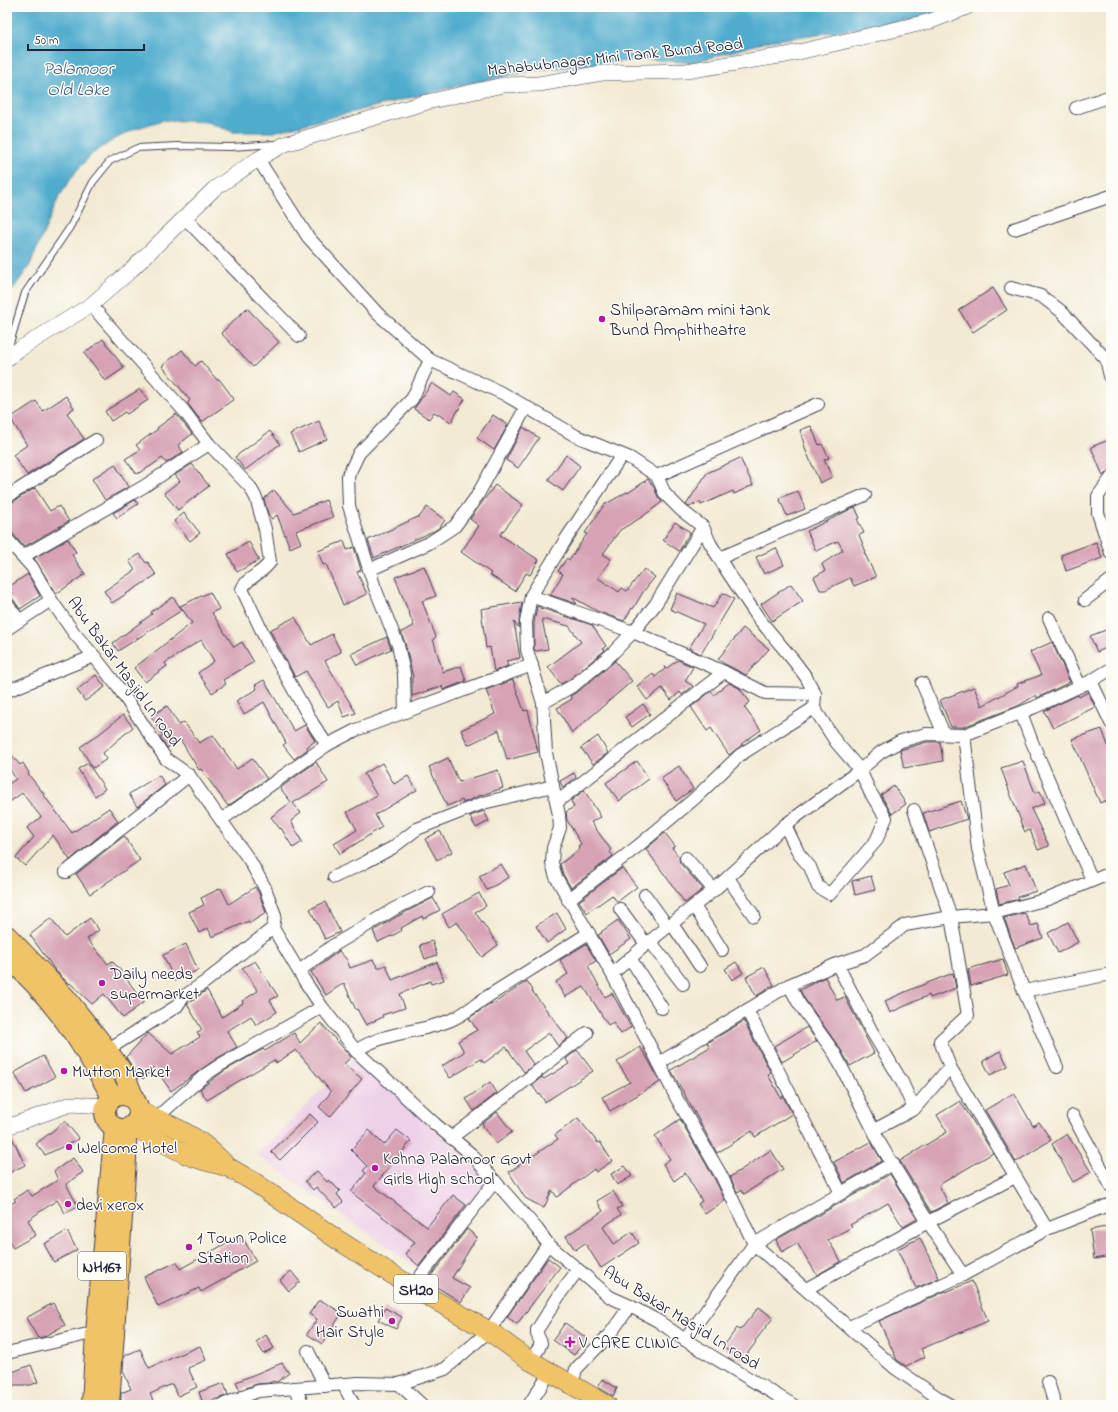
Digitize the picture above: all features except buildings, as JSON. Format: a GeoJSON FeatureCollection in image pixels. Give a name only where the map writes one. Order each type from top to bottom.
{"type":"FeatureCollection","features":[{"type":"Feature","properties":{"kind":"highway","name":"NH167"},"geometry":{"type":"LineString","coordinates":[[7,936],[65,997],[107,1050],[125,1076],[134,1119],[96,1332],[92,1405]]}},
{"type":"Feature","properties":{"kind":"highway"},"geometry":{"type":"LineString","coordinates":[[7,956],[27,974],[74,1032],[92,1060],[109,1101]]}},
{"type":"Feature","properties":{"kind":"highway"},"geometry":{"type":"LineString","coordinates":[[121,1094],[126,1095],[134,1119],[109,1124],[104,1112],[109,1101],[121,1094]]}},
{"type":"Feature","properties":{"kind":"highway","name":"NH167"},"geometry":{"type":"LineString","coordinates":[[109,1405],[126,1159],[134,1119]]}},
{"type":"Feature","properties":{"kind":"main road","name":"SH20"},"geometry":{"type":"LineString","coordinates":[[134,1119],[179,1129],[211,1150],[228,1167]]}},
{"type":"Feature","properties":{"kind":"main road","name":"SH20"},"geometry":{"type":"LineString","coordinates":[[134,1119],[185,1154],[228,1167],[254,1182],[335,1238],[412,1287],[489,1331],[529,1360],[607,1405]]}},
{"type":"Feature","properties":{"kind":"street","name":"Mahabubnagar Mini Tank Bund Road"},"geometry":{"type":"LineString","coordinates":[[7,359],[18,350],[91,305],[129,272],[214,189],[258,159],[285,144],[427,102],[503,85],[539,84],[602,73],[686,71],[786,55],[931,21],[967,7]]}},
{"type":"Feature","properties":{"kind":"street"},"geometry":{"type":"LineString","coordinates":[[1076,108],[1111,96]]}},
{"type":"Feature","properties":{"kind":"street"},"geometry":{"type":"LineString","coordinates":[[258,159],[308,237],[378,314],[430,360],[504,394],[576,436],[630,458],[657,476],[665,494],[681,510],[703,527],[720,558],[759,619],[806,677],[815,694],[814,708],[836,742],[860,770],[870,792],[886,818],[876,841],[830,894],[818,887],[810,867],[799,854],[785,825]]}},
{"type":"Feature","properties":{"kind":"street"},"geometry":{"type":"LineString","coordinates":[[1014,229],[1111,196]]}},
{"type":"Feature","properties":{"kind":"street"},"geometry":{"type":"LineString","coordinates":[[184,217],[299,336]]}},
{"type":"Feature","properties":{"kind":"street"},"geometry":{"type":"LineString","coordinates":[[1011,288],[1041,296],[1061,311],[1109,361],[1111,380]]}},
{"type":"Feature","properties":{"kind":"street"},"geometry":{"type":"LineString","coordinates":[[91,305],[184,411],[209,444],[250,487],[256,498],[266,530],[270,562],[265,569],[244,583],[242,589],[268,644],[327,746]]}},
{"type":"Feature","properties":{"kind":"street"},"geometry":{"type":"LineString","coordinates":[[405,712],[404,674],[398,645],[369,570],[349,506],[348,476],[359,453],[412,399],[430,360]]}},
{"type":"Feature","properties":{"kind":"street"},"geometry":{"type":"LineString","coordinates":[[657,476],[818,404]]}},
{"type":"Feature","properties":{"kind":"street"},"geometry":{"type":"LineString","coordinates":[[369,570],[429,543],[455,526],[477,496],[526,407]]}},
{"type":"Feature","properties":{"kind":"street"},"geometry":{"type":"LineString","coordinates":[[7,497],[96,440]]}},
{"type":"Feature","properties":{"kind":"street"},"geometry":{"type":"LineString","coordinates":[[22,557],[143,487],[209,444]]}},
{"type":"Feature","properties":{"kind":"street"},"geometry":{"type":"LineString","coordinates":[[622,455],[566,539],[531,596],[526,622],[526,650],[543,703],[546,753],[560,815],[560,828],[553,848],[552,863],[556,877],[612,974],[678,1099],[721,1175],[754,1244],[895,1368],[951,1405]]}},
{"type":"Feature","properties":{"kind":"street"},"geometry":{"type":"LineString","coordinates":[[1111,478],[1098,496],[1098,513],[1111,553]]}},
{"type":"Feature","properties":{"kind":"street"},"geometry":{"type":"LineString","coordinates":[[720,558],[865,495]]}},
{"type":"Feature","properties":{"kind":"street"},"geometry":{"type":"LineString","coordinates":[[543,703],[574,685],[612,654],[633,632],[655,605],[703,527]]}},
{"type":"Feature","properties":{"kind":"street","name":"Abu Bakar Masjid Ln road"},"geometry":{"type":"LineString","coordinates":[[7,539],[32,567],[51,600],[74,633],[94,656],[118,688],[166,758],[189,775],[250,861],[265,888],[275,915],[276,918],[273,928],[322,1007],[356,1051],[451,1138],[472,1154],[537,1229],[548,1244],[610,1296],[658,1322],[793,1405]]}},
{"type":"Feature","properties":{"kind":"street"},"geometry":{"type":"LineString","coordinates":[[1085,600],[1111,580]]}},
{"type":"Feature","properties":{"kind":"street"},"geometry":{"type":"LineString","coordinates":[[531,596],[633,632],[724,672],[765,693],[815,694]]}},
{"type":"Feature","properties":{"kind":"street"},"geometry":{"type":"LineString","coordinates":[[7,629],[51,600]]}},
{"type":"Feature","properties":{"kind":"street"},"geometry":{"type":"LineString","coordinates":[[7,604],[19,620]]}},
{"type":"Feature","properties":{"kind":"street"},"geometry":{"type":"LineString","coordinates":[[1048,618],[1085,684],[1111,723]]}},
{"type":"Feature","properties":{"kind":"street"},"geometry":{"type":"LineString","coordinates":[[7,692],[94,656]]}},
{"type":"Feature","properties":{"kind":"street"},"geometry":{"type":"LineString","coordinates":[[221,820],[327,746],[356,730],[532,665]]}},
{"type":"Feature","properties":{"kind":"street"},"geometry":{"type":"LineString","coordinates":[[612,974],[728,878],[785,825],[860,770],[881,752],[902,741],[926,734],[964,735],[1021,713],[1085,684],[1111,669]]}},
{"type":"Feature","properties":{"kind":"street"},"geometry":{"type":"LineString","coordinates":[[557,802],[724,672]]}},
{"type":"Feature","properties":{"kind":"street"},"geometry":{"type":"LineString","coordinates":[[922,683],[944,734]]}},
{"type":"Feature","properties":{"kind":"street"},"geometry":{"type":"LineString","coordinates":[[568,900],[655,832],[694,799],[740,755],[814,708]]}},
{"type":"Feature","properties":{"kind":"street"},"geometry":{"type":"LineString","coordinates":[[1021,713],[1032,742],[1092,880]]}},
{"type":"Feature","properties":{"kind":"street"},"geometry":{"type":"LineString","coordinates":[[964,735],[978,849],[994,913],[1024,991],[1057,1067]]}},
{"type":"Feature","properties":{"kind":"street"},"geometry":{"type":"LineString","coordinates":[[66,872],[147,810],[189,775]]}},
{"type":"Feature","properties":{"kind":"street"},"geometry":{"type":"LineString","coordinates":[[334,877],[352,870],[392,848],[417,829],[483,803],[553,786]]}},
{"type":"Feature","properties":{"kind":"street"},"geometry":{"type":"LineString","coordinates":[[914,810],[951,917],[968,1015],[940,1041],[950,1067],[1047,1230]]}},
{"type":"Feature","properties":{"kind":"street"},"geometry":{"type":"LineString","coordinates":[[686,858],[714,890]]}},
{"type":"Feature","properties":{"kind":"street"},"geometry":{"type":"LineString","coordinates":[[659,1063],[789,985],[837,964],[865,955],[905,925],[951,917],[994,913],[1048,899],[1111,873]]}},
{"type":"Feature","properties":{"kind":"street"},"geometry":{"type":"LineString","coordinates":[[728,878],[754,916]]}},
{"type":"Feature","properties":{"kind":"street"},"geometry":{"type":"LineString","coordinates":[[299,971],[331,947],[394,909],[430,892]]}},
{"type":"Feature","properties":{"kind":"street"},"geometry":{"type":"LineString","coordinates":[[645,895],[670,925],[700,966]]}},
{"type":"Feature","properties":{"kind":"street"},"geometry":{"type":"LineString","coordinates":[[694,906],[722,950]]}},
{"type":"Feature","properties":{"kind":"street"},"geometry":{"type":"LineString","coordinates":[[620,909],[683,984]]}},
{"type":"Feature","properties":{"kind":"street"},"geometry":{"type":"LineString","coordinates":[[107,1050],[177,1006],[183,997],[205,982],[273,928]]}},
{"type":"Feature","properties":{"kind":"street"},"geometry":{"type":"LineString","coordinates":[[356,1051],[366,1044],[381,1038],[437,1026],[454,1019],[589,933]]}},
{"type":"Feature","properties":{"kind":"street"},"geometry":{"type":"LineString","coordinates":[[630,958],[662,1008]]}},
{"type":"Feature","properties":{"kind":"street"},"geometry":{"type":"LineString","coordinates":[[837,964],[871,1030],[902,1082],[914,1109]]}},
{"type":"Feature","properties":{"kind":"street"},"geometry":{"type":"LineString","coordinates":[[1024,991],[1111,974]]}},
{"type":"Feature","properties":{"kind":"street"},"geometry":{"type":"LineString","coordinates":[[789,985],[798,1002],[835,1054],[882,1147],[928,1222],[963,1275]]}},
{"type":"Feature","properties":{"kind":"street"},"geometry":{"type":"LineString","coordinates":[[134,1119],[220,1065],[322,1007]]}},
{"type":"Feature","properties":{"kind":"street"},"geometry":{"type":"LineString","coordinates":[[747,1010],[841,1193]]}},
{"type":"Feature","properties":{"kind":"street"},"geometry":{"type":"LineString","coordinates":[[451,1138],[587,1033]]}},
{"type":"Feature","properties":{"kind":"street"},"geometry":{"type":"LineString","coordinates":[[874,1130],[914,1109],[950,1067]]}},
{"type":"Feature","properties":{"kind":"street"},"geometry":{"type":"LineString","coordinates":[[7,1127],[71,1104],[109,1101]]}},
{"type":"Feature","properties":{"kind":"street"},"geometry":{"type":"LineString","coordinates":[[1073,1116],[1111,1186]]}},
{"type":"Feature","properties":{"kind":"street"},"geometry":{"type":"LineString","coordinates":[[685,1340],[754,1244],[893,1163]]}},
{"type":"Feature","properties":{"kind":"street"},"geometry":{"type":"LineString","coordinates":[[806,1289],[928,1222],[1015,1177]]}},
{"type":"Feature","properties":{"kind":"street"},"geometry":{"type":"LineString","coordinates":[[412,1287],[495,1181]]}},
{"type":"Feature","properties":{"kind":"street"},"geometry":{"type":"LineString","coordinates":[[849,1327],[963,1275],[1047,1230],[1111,1204]]}},
{"type":"Feature","properties":{"kind":"street"},"geometry":{"type":"LineString","coordinates":[[222,1405],[244,1401],[258,1391],[343,1384],[399,1384],[445,1369],[489,1331],[548,1244]]}},
{"type":"Feature","properties":{"kind":"street"},"geometry":{"type":"LineString","coordinates":[[529,1360],[538,1350],[541,1343],[537,1330],[562,1291],[578,1270]]}},
{"type":"Feature","properties":{"kind":"street"},"geometry":{"type":"LineString","coordinates":[[572,1385],[576,1369],[610,1334],[630,1306]]}},
{"type":"Feature","properties":{"kind":"street"},"geometry":{"type":"LineString","coordinates":[[7,1353],[96,1332]]}},
{"type":"Feature","properties":{"kind":"street"},"geometry":{"type":"LineString","coordinates":[[308,1351],[325,1386]]}},
{"type":"Feature","properties":{"kind":"street"},"geometry":{"type":"LineString","coordinates":[[529,1405],[550,1372]]}},
{"type":"Feature","properties":{"kind":"street"},"geometry":{"type":"LineString","coordinates":[[1048,1382],[1055,1405]]}},
{"type":"Feature","properties":{"kind":"street"},"geometry":{"type":"LineString","coordinates":[[343,1384],[354,1405]]}},
{"type":"Feature","properties":{"kind":"street"},"geometry":{"type":"LineString","coordinates":[[399,1384],[422,1405]]}},
{"type":"Feature","properties":{"kind":"street"},"geometry":{"type":"LineString","coordinates":[[294,1388],[304,1405]]}},
{"type":"Feature","properties":{"kind":"lane"},"geometry":{"type":"LineString","coordinates":[[7,353],[25,293],[70,227],[93,182],[110,161],[137,148],[177,146],[231,147],[285,144]]}},
{"type":"Feature","properties":{"kind":"shaded area","name":"Kohna Palamoor Govt Girls High school"},"geometry":{"type":"Polygon","coordinates":[[[356,1056],[488,1180],[419,1269],[257,1155],[356,1056]]]}},
{"type":"Feature","properties":{"kind":"water","name":"Palamoor Old Lake"},"geometry":{"type":"Polygon","coordinates":[[[7,7],[948,7],[933,16],[769,41],[691,63],[647,59],[538,70],[461,85],[273,132],[233,132],[207,122],[163,120],[135,129],[113,140],[92,154],[77,170],[59,197],[30,265],[7,298],[7,7]]]}},
{"type":"Feature","properties":{"kind":"place","name":"Shilparamam mini tank Bund Amphitheatre"},"geometry":{"type":"Point","coordinates":[602,319]}},
{"type":"Feature","properties":{"kind":"place","name":"Daily needs supermarket"},"geometry":{"type":"Point","coordinates":[102,983]}},
{"type":"Feature","properties":{"kind":"place","name":"Mutton Market"},"geometry":{"type":"Point","coordinates":[64,1071]}},
{"type":"Feature","properties":{"kind":"place","name":"Welcome Hotel"},"geometry":{"type":"Point","coordinates":[69,1147]}},
{"type":"Feature","properties":{"kind":"place","name":"Kohna Palamoor Govt Girls High school"},"geometry":{"type":"Point","coordinates":[375,1168]}},
{"type":"Feature","properties":{"kind":"place","name":"devi xerox"},"geometry":{"type":"Point","coordinates":[68,1204]}},
{"type":"Feature","properties":{"kind":"place","name":"1 Town Police Station"},"geometry":{"type":"Point","coordinates":[189,1247]}},
{"type":"Feature","properties":{"kind":"place","name":"Swathi Hair Style"},"geometry":{"type":"Point","coordinates":[392,1321]}},
{"type":"Feature","properties":{"kind":"place","name":"V CARE CLINIC"},"geometry":{"type":"Point","coordinates":[570,1342]}}]}
